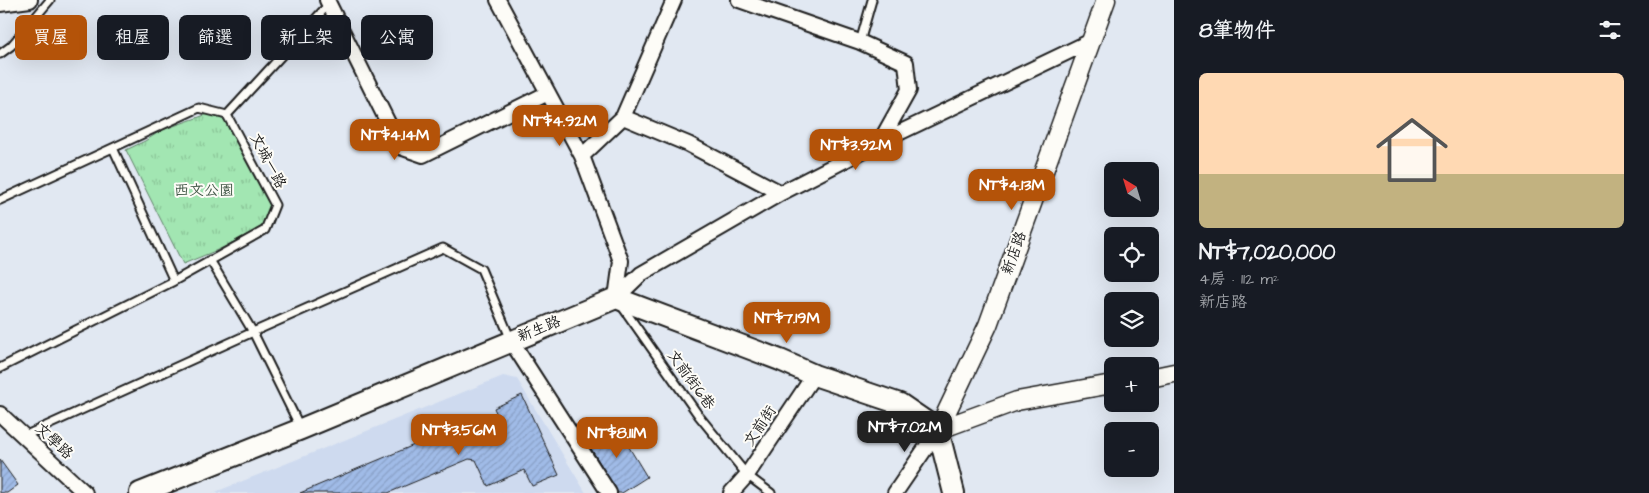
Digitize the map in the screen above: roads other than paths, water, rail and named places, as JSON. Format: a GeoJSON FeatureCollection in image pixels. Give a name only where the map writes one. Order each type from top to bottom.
{"type":"FeatureCollection","features":[{"type":"Feature","properties":{"kind":"main road"},"geometry":{"type":"LineString","coordinates":[[616,298],[780,360],[814,375],[900,404],[938,430],[954,493]]}},
{"type":"Feature","properties":{"kind":"main road","name":"新生路"},"geometry":{"type":"LineString","coordinates":[[140,493],[301,429],[616,298]]}},
{"type":"Feature","properties":{"kind":"street"},"geometry":{"type":"LineString","coordinates":[[0,4],[30,0]]}},
{"type":"Feature","properties":{"kind":"street"},"geometry":{"type":"LineString","coordinates":[[498,0],[582,156],[621,261],[616,298]]}},
{"type":"Feature","properties":{"kind":"street"},"geometry":{"type":"LineString","coordinates":[[582,156],[623,117],[674,0]]}},
{"type":"Feature","properties":{"kind":"street"},"geometry":{"type":"LineString","coordinates":[[739,0],[860,42],[906,63],[909,90],[880,142]]}},
{"type":"Feature","properties":{"kind":"street","name":"新店路"},"geometry":{"type":"LineString","coordinates":[[895,493],[938,430],[988,325],[1106,0]]}},
{"type":"Feature","properties":{"kind":"street"},"geometry":{"type":"LineString","coordinates":[[328,2],[400,148],[423,155],[548,93]]}},
{"type":"Feature","properties":{"kind":"street"},"geometry":{"type":"LineString","coordinates":[[616,298],[641,274],[781,193],[880,142],[1091,41]]}},
{"type":"Feature","properties":{"kind":"street"},"geometry":{"type":"LineString","coordinates":[[623,117],[688,144],[781,193]]}},
{"type":"Feature","properties":{"kind":"street"},"geometry":{"type":"LineString","coordinates":[[511,341],[609,493]]}},
{"type":"Feature","properties":{"kind":"street"},"geometry":{"type":"LineString","coordinates":[[1159,376],[1174,373]]}},
{"type":"Feature","properties":{"kind":"street","name":"文前街"},"geometry":{"type":"LineString","coordinates":[[730,493],[747,475],[814,375]]}},
{"type":"Feature","properties":{"kind":"street"},"geometry":{"type":"LineString","coordinates":[[938,430],[1017,402],[1104,386]]}},
{"type":"Feature","properties":{"kind":"street","name":"文學路"},"geometry":{"type":"LineString","coordinates":[[0,414],[85,493]]}},
{"type":"Feature","properties":{"kind":"lane"},"geometry":{"type":"LineString","coordinates":[[0,54],[11,46],[50,0]]}},
{"type":"Feature","properties":{"kind":"lane"},"geometry":{"type":"LineString","coordinates":[[860,42],[872,0]]}},
{"type":"Feature","properties":{"kind":"lane"},"geometry":{"type":"LineString","coordinates":[[0,200],[199,108],[227,115],[328,2]]}},
{"type":"Feature","properties":{"kind":"lane","name":"文城一路"},"geometry":{"type":"LineString","coordinates":[[0,368],[174,281],[265,230],[275,205],[227,115]]}},
{"type":"Feature","properties":{"kind":"lane"},"geometry":{"type":"LineString","coordinates":[[113,148],[174,281]]}},
{"type":"Feature","properties":{"kind":"lane"},"geometry":{"type":"LineString","coordinates":[[24,436],[443,248],[481,269],[511,341]]}},
{"type":"Feature","properties":{"kind":"lane"},"geometry":{"type":"LineString","coordinates":[[210,260],[253,332],[301,429]]}},
{"type":"Feature","properties":{"kind":"lane","name":"文前街6巷"},"geometry":{"type":"LineString","coordinates":[[616,298],[699,416],[747,475],[771,493]]}},
{"type":"Feature","properties":{"kind":"park label","name":"西文公園"},"geometry":{"type":"Point","coordinates":[204,190]}}]}
